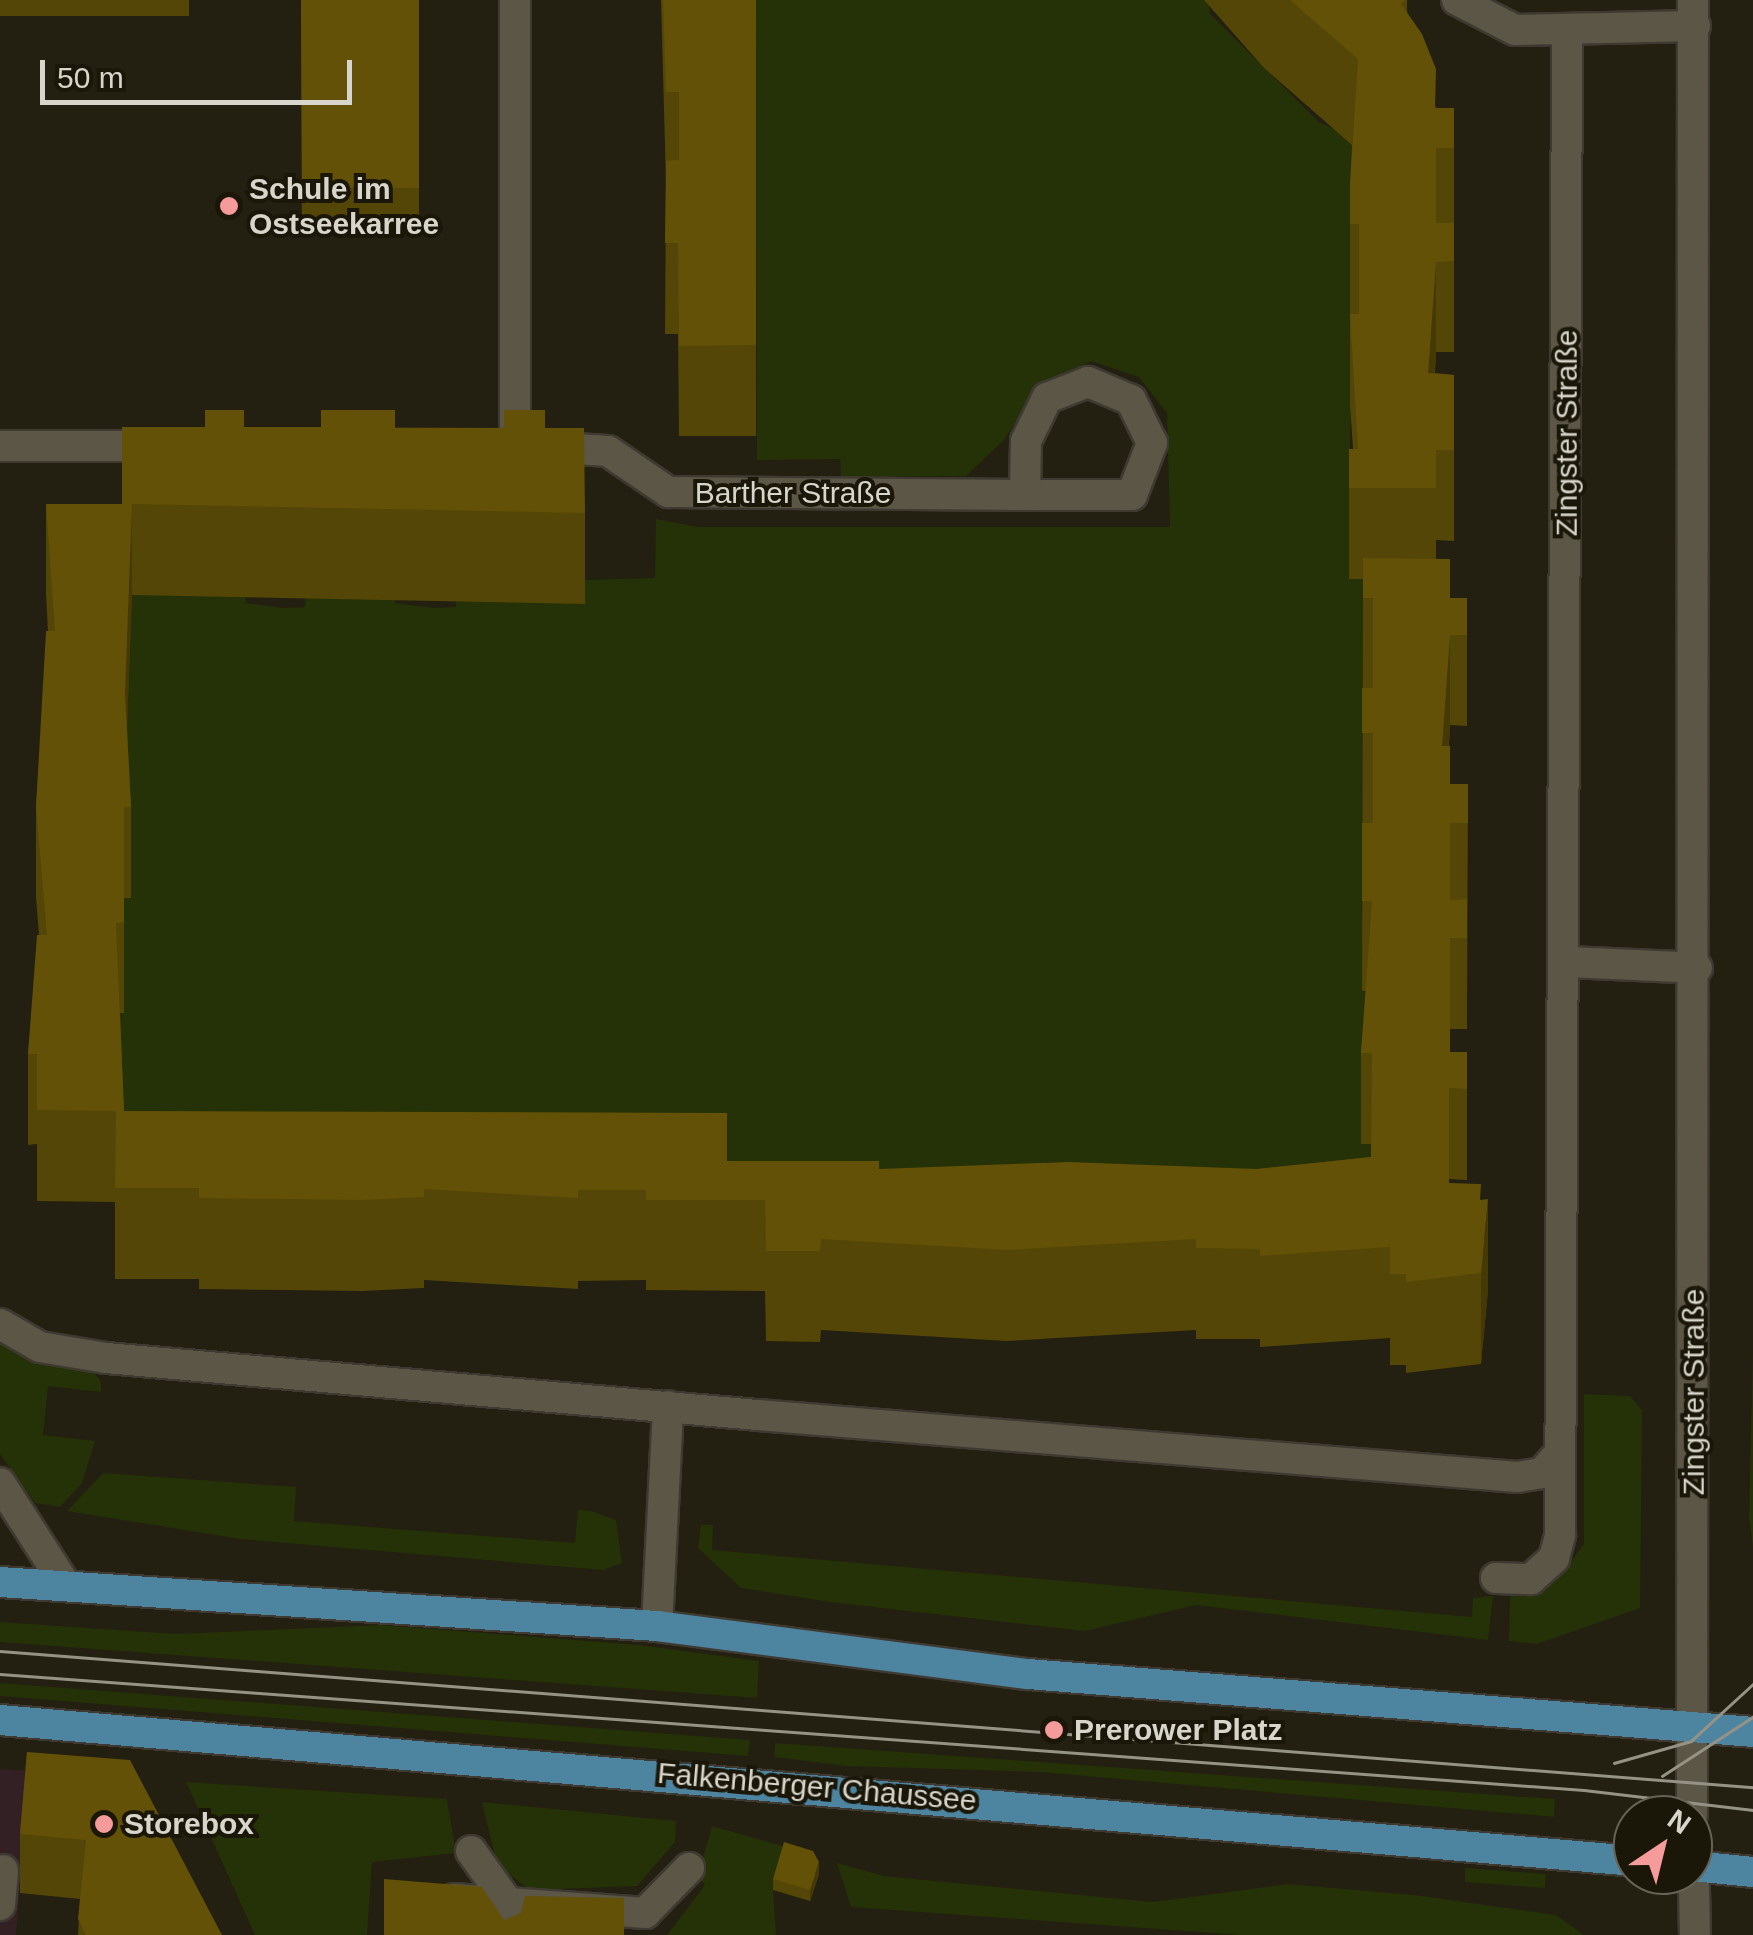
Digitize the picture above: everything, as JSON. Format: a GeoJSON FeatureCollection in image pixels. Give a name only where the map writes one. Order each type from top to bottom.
{"type":"FeatureCollection","features":[{"type":"Feature","properties":{"kind":"main road"},"geometry":{"type":"LineString","coordinates":[[0,1582],[657,1626],[1028,1674],[1753,1732]]}},
{"type":"Feature","properties":{"kind":"main road","name":"Falkenberger Chaussee"},"geometry":{"type":"LineString","coordinates":[[0,1720],[1613,1859]]}},
{"type":"Feature","properties":{"kind":"main road"},"geometry":{"type":"LineString","coordinates":[[1713,1868],[1753,1872]]}},
{"type":"Feature","properties":{"kind":"street"},"geometry":{"type":"LineString","coordinates":[[515,0],[515,445]]}},
{"type":"Feature","properties":{"kind":"street"},"geometry":{"type":"LineString","coordinates":[[1457,0],[1515,30],[1567,31]]}},
{"type":"Feature","properties":{"kind":"street","name":"Zingster Straße"},"geometry":{"type":"LineString","coordinates":[[1554,1459],[1560,1380],[1567,962],[1567,31],[1694,13],[1698,968],[1692,1795]]}},
{"type":"Feature","properties":{"kind":"street","name":"Barther Straße"},"geometry":{"type":"LineString","coordinates":[[476,445],[608,451],[668,492],[1025,495],[1132,495],[1151,462],[1142,413],[1102,384],[1063,386],[1034,417],[1025,495]]}},
{"type":"Feature","properties":{"kind":"street"},"geometry":{"type":"LineString","coordinates":[[0,446],[206,446]]}},
{"type":"Feature","properties":{"kind":"street"},"geometry":{"type":"LineString","coordinates":[[1567,962],[1698,968]]}},
{"type":"Feature","properties":{"kind":"street"},"geometry":{"type":"LineString","coordinates":[[0,1324],[40,1347],[106,1358],[1517,1477],[1542,1473],[1554,1459]]}},
{"type":"Feature","properties":{"kind":"street"},"geometry":{"type":"LineString","coordinates":[[657,1626],[668,1406]]}},
{"type":"Feature","properties":{"kind":"street"},"geometry":{"type":"LineString","coordinates":[[1496,1578],[1531,1579],[1554,1558],[1554,1459]]}},
{"type":"Feature","properties":{"kind":"street"},"geometry":{"type":"LineString","coordinates":[[0,1483],[66,1586]]}},
{"type":"Feature","properties":{"kind":"street"},"geometry":{"type":"LineString","coordinates":[[470,1851],[508,1903],[506,1935]]}},
{"type":"Feature","properties":{"kind":"street"},"geometry":{"type":"LineString","coordinates":[[421,1897],[645,1914],[689,1868]]}},
{"type":"Feature","properties":{"kind":"street"},"geometry":{"type":"LineString","coordinates":[[0,1906],[4,1870]]}},
{"type":"Feature","properties":{"kind":"street"},"geometry":{"type":"LineString","coordinates":[[1694,1895],[1695,1935]]}},
{"type":"Feature","properties":{"kind":"shaded area"},"geometry":{"type":"Polygon","coordinates":[[[0,1769],[29,1771],[16,1935],[0,1935],[0,1769]]]}},
{"type":"Feature","properties":{"kind":"green space"},"geometry":{"type":"Polygon","coordinates":[[[756,0],[1208,0],[1210,14],[1319,122],[1357,139],[1350,450],[1436,578],[1363,689],[1362,991],[1372,992],[1362,1144],[1372,1144],[1371,1255],[124,1202],[116,1013],[124,1012],[124,898],[131,897],[125,783],[132,595],[245,595],[246,603],[283,608],[305,607],[306,595],[395,596],[395,603],[434,608],[456,607],[456,595],[584,604],[584,580],[655,578],[656,519],[698,527],[1170,527],[1167,413],[1139,377],[1091,361],[1043,382],[1003,441],[966,476],[841,477],[840,459],[757,460],[756,0]]]}},
{"type":"Feature","properties":{"kind":"green space"},"geometry":{"type":"Polygon","coordinates":[[[0,1344],[93,1371],[101,1382],[101,1392],[48,1386],[43,1435],[95,1441],[82,1483],[60,1507],[35,1503],[0,1454],[0,1344]]]}},
{"type":"Feature","properties":{"kind":"green space"},"geometry":{"type":"Polygon","coordinates":[[[1753,1349],[1753,1548],[1749,1517],[1753,1349]]]}},
{"type":"Feature","properties":{"kind":"green space"},"geometry":{"type":"Polygon","coordinates":[[[1584,1394],[1630,1396],[1642,1410],[1640,1608],[1537,1644],[1509,1641],[1510,1595],[1559,1577],[1584,1544],[1584,1394]]]}},
{"type":"Feature","properties":{"kind":"green space"},"geometry":{"type":"Polygon","coordinates":[[[103,1473],[296,1487],[294,1521],[575,1543],[578,1510],[591,1511],[616,1520],[622,1563],[603,1570],[240,1539],[67,1511],[103,1473]]]}},
{"type":"Feature","properties":{"kind":"green space"},"geometry":{"type":"Polygon","coordinates":[[[701,1525],[713,1525],[712,1550],[1472,1617],[1473,1598],[1493,1596],[1488,1640],[1196,1605],[1085,1631],[830,1602],[741,1588],[698,1548],[701,1525]]]}},
{"type":"Feature","properties":{"kind":"green space"},"geometry":{"type":"Polygon","coordinates":[[[0,1622],[176,1634],[381,1625],[639,1645],[759,1661],[757,1698],[0,1642],[0,1622]]]}},
{"type":"Feature","properties":{"kind":"green space"},"geometry":{"type":"Polygon","coordinates":[[[0,1683],[750,1740],[748,1756],[0,1696],[0,1683]]]}},
{"type":"Feature","properties":{"kind":"green space"},"geometry":{"type":"Polygon","coordinates":[[[775,1743],[1555,1799],[1554,1817],[1040,1772],[846,1766],[774,1757],[775,1743]]]}},
{"type":"Feature","properties":{"kind":"green space"},"geometry":{"type":"Polygon","coordinates":[[[186,1782],[447,1799],[456,1853],[372,1862],[367,1935],[255,1935],[186,1782]]]}},
{"type":"Feature","properties":{"kind":"green space"},"geometry":{"type":"Polygon","coordinates":[[[482,1802],[676,1821],[675,1842],[637,1886],[530,1890],[497,1865],[482,1802]]]}},
{"type":"Feature","properties":{"kind":"green space"},"geometry":{"type":"Polygon","coordinates":[[[712,1826],[786,1847],[773,1890],[776,1935],[667,1935],[705,1885],[698,1876],[712,1826]]]}},
{"type":"Feature","properties":{"kind":"green space"},"geometry":{"type":"Polygon","coordinates":[[[837,1863],[884,1876],[1153,1902],[1288,1884],[1414,1895],[1556,1915],[1584,1935],[1241,1935],[851,1907],[837,1863]]]}},
{"type":"Feature","properties":{"kind":"green space"},"geometry":{"type":"Polygon","coordinates":[[[1465,1868],[1546,1874],[1545,1888],[1465,1882],[1465,1868]]]}},
{"type":"Feature","properties":{"kind":"building"},"geometry":{"type":"Polygon","coordinates":[[[301,0],[419,0],[419,188],[302,187],[301,0]]]}},
{"type":"Feature","properties":{"kind":"building"},"geometry":{"type":"Polygon","coordinates":[[[663,0],[756,0],[756,345],[679,346],[678,243],[665,243],[666,161],[679,160],[679,92],[666,92],[663,0]]]}},
{"type":"Feature","properties":{"kind":"building"},"geometry":{"type":"Polygon","coordinates":[[[1290,0],[1405,0],[1401,4],[1422,34],[1436,69],[1435,108],[1454,108],[1454,148],[1436,148],[1436,223],[1454,223],[1454,261],[1436,262],[1428,373],[1454,375],[1454,450],[1436,450],[1436,488],[1349,488],[1349,449],[1358,449],[1350,314],[1359,314],[1359,224],[1350,224],[1350,185],[1358,59],[1290,0]]]}},
{"type":"Feature","properties":{"kind":"building"},"geometry":{"type":"Polygon","coordinates":[[[205,410],[244,410],[244,427],[321,427],[321,410],[395,410],[395,428],[504,428],[504,410],[545,410],[545,428],[584,428],[585,513],[132,504],[125,692],[131,807],[124,807],[124,922],[116,923],[124,1111],[727,1113],[727,1161],[879,1161],[879,1169],[1068,1162],[1257,1169],[1371,1157],[1372,1053],[1361,1053],[1372,901],[1362,901],[1362,823],[1373,823],[1373,733],[1362,733],[1362,688],[1373,688],[1373,598],[1363,598],[1363,558],[1450,559],[1450,598],[1467,598],[1467,635],[1450,635],[1442,746],[1450,746],[1450,784],[1468,784],[1468,823],[1450,823],[1450,900],[1467,899],[1467,938],[1450,938],[1450,1052],[1467,1052],[1467,1089],[1449,1088],[1449,1183],[1481,1184],[1480,1200],[1488,1199],[1481,1273],[1406,1282],[1406,1274],[1390,1274],[1390,1247],[1260,1256],[1260,1249],[1196,1248],[1196,1239],[1007,1250],[821,1239],[820,1251],[766,1251],[765,1200],[646,1200],[646,1190],[578,1190],[578,1198],[424,1189],[424,1197],[362,1200],[199,1198],[199,1188],[115,1188],[116,1111],[37,1110],[37,1054],[28,1054],[37,935],[47,935],[36,807],[46,631],[55,631],[46,504],[122,504],[122,427],[205,427],[205,410]]]}},
{"type":"Feature","properties":{"kind":"building"},"geometry":{"type":"Polygon","coordinates":[[[27,1752],[130,1760],[222,1935],[86,1935],[78,1919],[86,1840],[20,1834],[27,1752]]]}},
{"type":"Feature","properties":{"kind":"building"},"geometry":{"type":"Polygon","coordinates":[[[784,1842],[813,1851],[819,1862],[810,1890],[773,1879],[784,1842]]]}},
{"type":"Feature","properties":{"kind":"building"},"geometry":{"type":"Polygon","coordinates":[[[384,1879],[482,1887],[504,1920],[521,1913],[525,1896],[624,1898],[624,1935],[384,1935],[384,1879]]]}},
{"type":"Feature","properties":{"kind":"tram line"},"geometry":{"type":"LineString","coordinates":[[0,1651],[1753,1787]]}},
{"type":"Feature","properties":{"kind":"tram line"},"geometry":{"type":"LineString","coordinates":[[0,1674],[1584,1790],[1753,1810]]}},
{"type":"Feature","properties":{"kind":"tram line"},"geometry":{"type":"LineString","coordinates":[[1614,1763],[1691,1741],[1753,1684]]}},
{"type":"Feature","properties":{"kind":"tram line"},"geometry":{"type":"LineString","coordinates":[[1662,1776],[1753,1717]]}},
{"type":"Feature","properties":{"kind":"place","name":"Schule im Ostseekarree"},"geometry":{"type":"Point","coordinates":[229,206]}},
{"type":"Feature","properties":{"kind":"place","name":"Prerower Platz"},"geometry":{"type":"Point","coordinates":[1054,1730]}},
{"type":"Feature","properties":{"kind":"place","name":"Storebox"},"geometry":{"type":"Point","coordinates":[104,1824]}}]}
